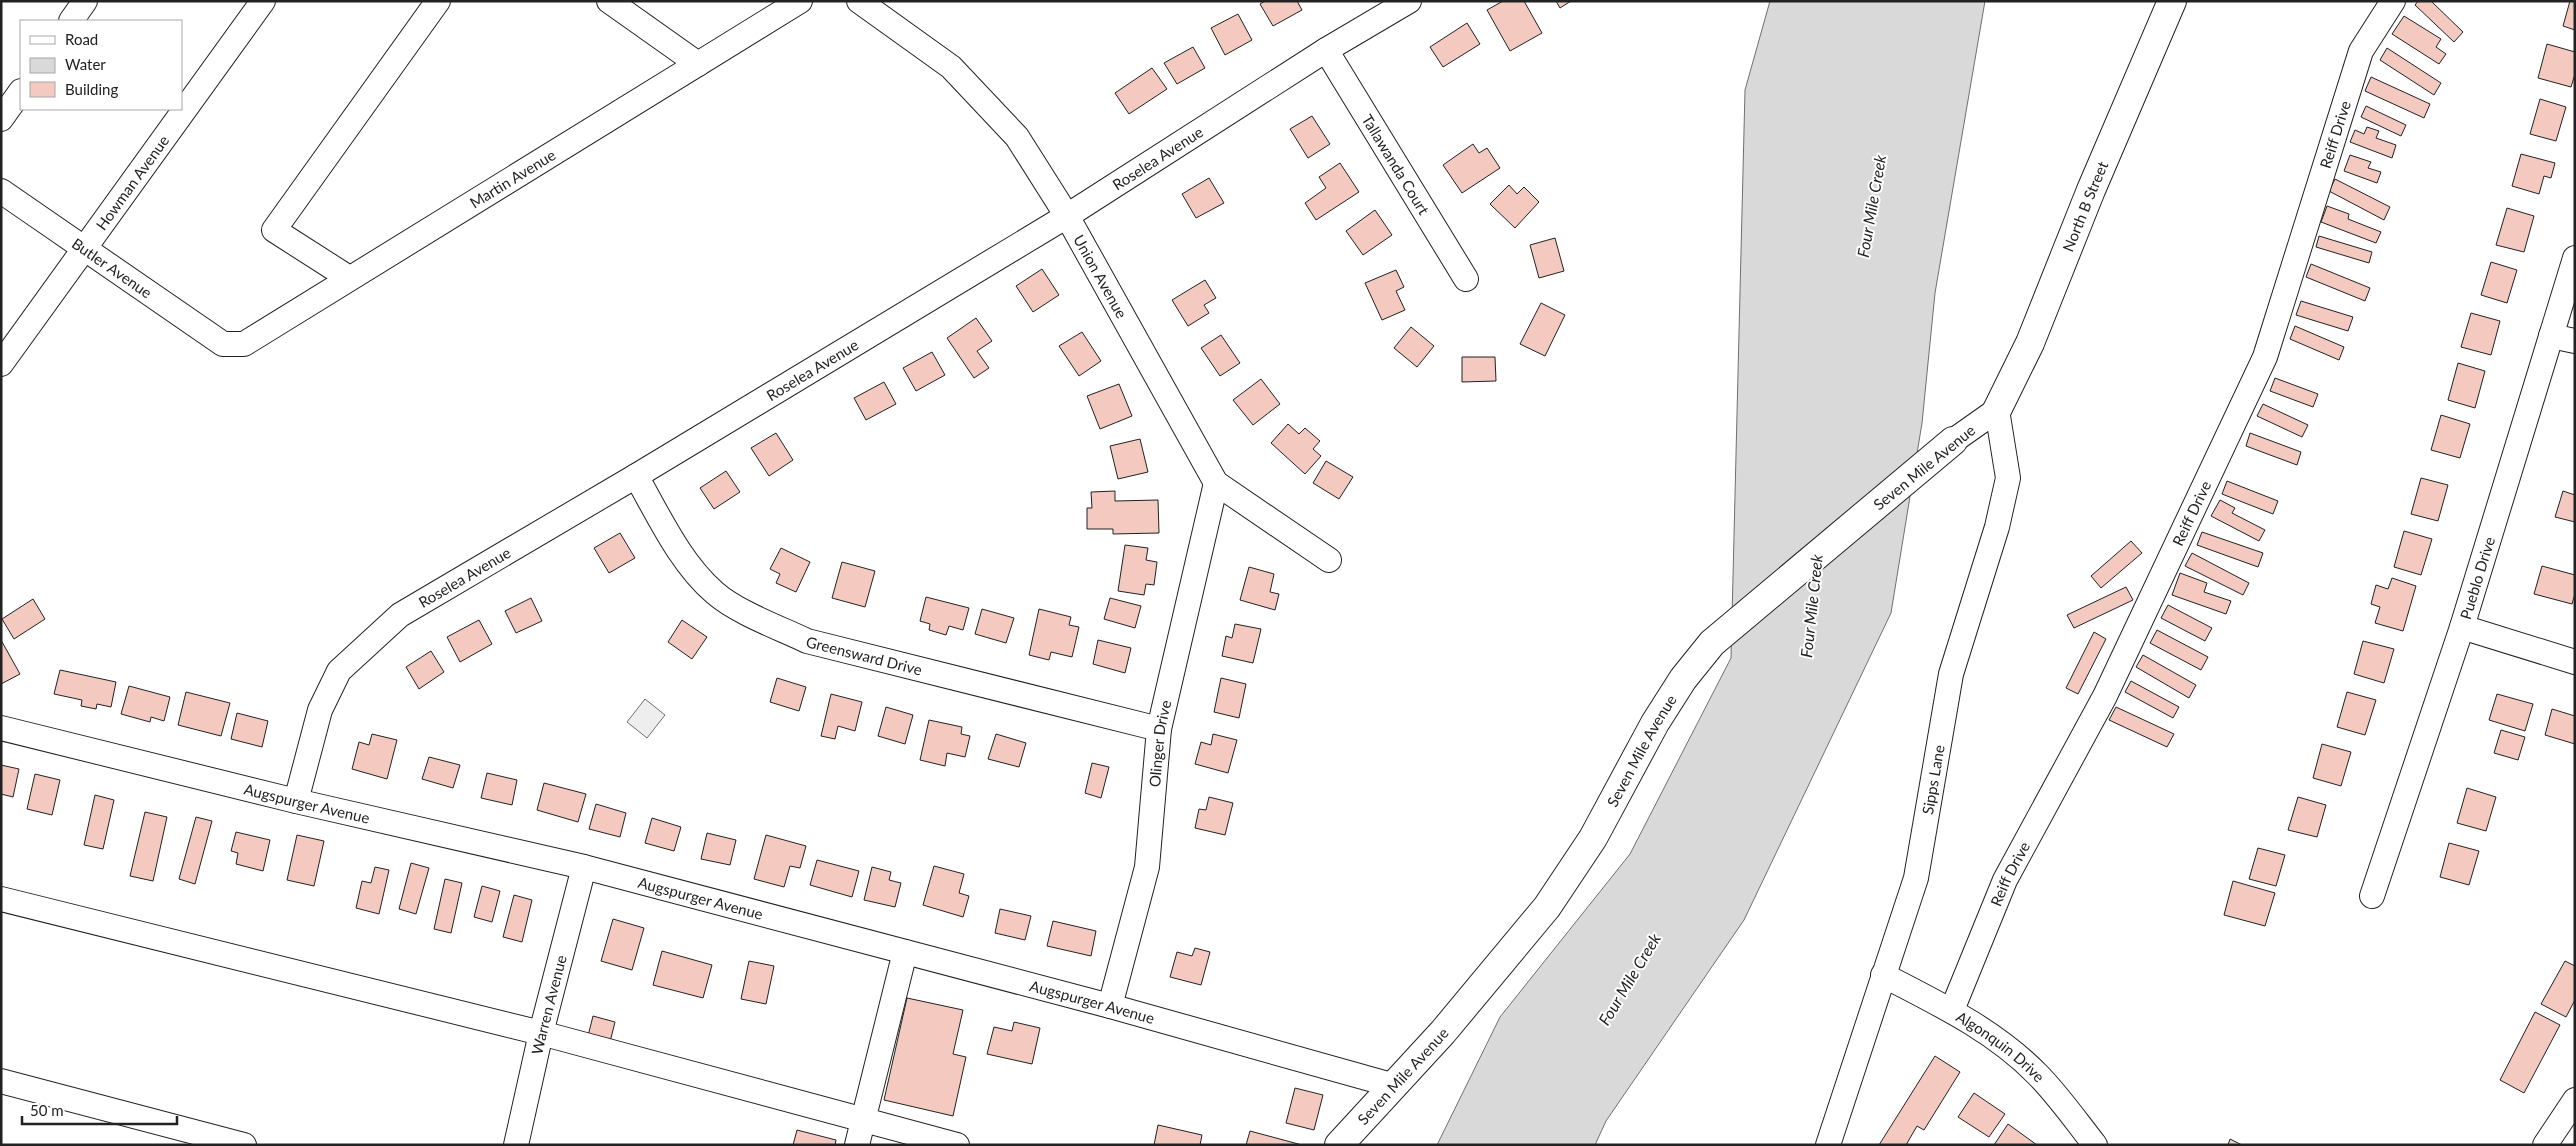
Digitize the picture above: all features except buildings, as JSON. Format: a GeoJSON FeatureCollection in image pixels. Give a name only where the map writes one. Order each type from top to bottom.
{"type":"FeatureCollection","features":[{"type":"Feature","properties":{"kind":"main road","name":"North B Street"},"geometry":{"type":"LineString","coordinates":[[1997,410],[2030,343],[2091,190],[2172,1]]}},
{"type":"Feature","properties":{"kind":"main road","name":"Seven Mile Avenue"},"geometry":{"type":"LineString","coordinates":[[1339,1145],[1395,1086],[1547,907],[1593,838],[1659,716],[1683,679],[1712,643],[1953,441]]}},
{"type":"Feature","properties":{"kind":"street"},"geometry":{"type":"LineString","coordinates":[[72,20],[85,1]]}},
{"type":"Feature","properties":{"kind":"street","name":"Howman Avenue"},"geometry":{"type":"LineString","coordinates":[[1,364],[86,249],[263,1]]}},
{"type":"Feature","properties":{"kind":"street"},"geometry":{"type":"LineString","coordinates":[[349,278],[274,230],[438,1]]}},
{"type":"Feature","properties":{"kind":"street"},"geometry":{"type":"LineString","coordinates":[[609,1],[698,64]]}},
{"type":"Feature","properties":{"kind":"street","name":"Martin Avenue"},"geometry":{"type":"LineString","coordinates":[[223,344],[244,344],[800,1]]}},
{"type":"Feature","properties":{"kind":"street","name":"Union Avenue"},"geometry":{"type":"LineString","coordinates":[[859,1],[951,67],[1018,137],[1067,216],[1216,483],[1329,560]]}},
{"type":"Feature","properties":{"kind":"street","name":"Roselea Avenue"},"geometry":{"type":"LineString","coordinates":[[296,801],[320,710],[339,671],[365,645],[400,615],[636,476],[1067,216],[1326,50],[1409,1]]}},
{"type":"Feature","properties":{"kind":"street","name":"Reiff Drive"},"geometry":{"type":"LineString","coordinates":[[1952,1010],[2005,880],[2105,696],[2265,357],[2361,51],[2394,1]]}},
{"type":"Feature","properties":{"kind":"street","name":"Tallawanda Court"},"geometry":{"type":"LineString","coordinates":[[1326,50],[1466,278]]}},
{"type":"Feature","properties":{"kind":"street"},"geometry":{"type":"LineString","coordinates":[[1,120],[20,92]]}},
{"type":"Feature","properties":{"kind":"street","name":"Butler Avenue"},"geometry":{"type":"LineString","coordinates":[[1,191],[223,344]]}},
{"type":"Feature","properties":{"kind":"street","name":"Pueblo Drive"},"geometry":{"type":"LineString","coordinates":[[2372,896],[2462,627],[2575,258]]}},
{"type":"Feature","properties":{"kind":"street"},"geometry":{"type":"LineString","coordinates":[[2551,336],[2575,341]]}},
{"type":"Feature","properties":{"kind":"street","name":"Seven Mile Avenue"},"geometry":{"type":"LineString","coordinates":[[1953,441],[1997,410]]}},
{"type":"Feature","properties":{"kind":"street","name":"Sipps Lane"},"geometry":{"type":"LineString","coordinates":[[1828,1145],[1916,878],[1951,674],[1973,597],[1997,527],[2008,478],[1997,410]]}},
{"type":"Feature","properties":{"kind":"street","name":"Greensward Drive"},"geometry":{"type":"LineString","coordinates":[[636,476],[686,559],[716,594],[757,618],[807,641],[1159,729]]}},
{"type":"Feature","properties":{"kind":"street","name":"Olinger Drive"},"geometry":{"type":"LineString","coordinates":[[1110,1006],[1147,867],[1159,729],[1216,483]]}},
{"type":"Feature","properties":{"kind":"street"},"geometry":{"type":"LineString","coordinates":[[2462,627],[2575,662]]}},
{"type":"Feature","properties":{"kind":"street","name":"Augspurger Avenue"},"geometry":{"type":"LineString","coordinates":[[1,728],[296,801],[584,866],[1110,1006],[1395,1086]]}},
{"type":"Feature","properties":{"kind":"street","name":"Warren Avenue"},"geometry":{"type":"LineString","coordinates":[[516,1145],[541,1033],[584,866]]}},
{"type":"Feature","properties":{"kind":"street"},"geometry":{"type":"LineString","coordinates":[[1,899],[541,1033],[957,1145]]}},
{"type":"Feature","properties":{"kind":"street"},"geometry":{"type":"LineString","coordinates":[[857,1145],[905,952]]}},
{"type":"Feature","properties":{"kind":"street","name":"Algonquin Drive"},"geometry":{"type":"LineString","coordinates":[[1883,975],[1952,1010],[1993,1037],[2037,1073],[2095,1145]]}},
{"type":"Feature","properties":{"kind":"street"},"geometry":{"type":"LineString","coordinates":[[1,1081],[244,1145]]}},
{"type":"Feature","properties":{"kind":"street"},"geometry":{"type":"LineString","coordinates":[[2545,1145],[2575,1100]]}},
{"type":"Feature","properties":{"kind":"shaded area"},"geometry":{"type":"Polygon","coordinates":[[[645,699],[665,715],[647,738],[627,722],[645,699]]]}},
{"type":"Feature","properties":{"kind":"water","name":"Four Mile Creek"},"geometry":{"type":"Polygon","coordinates":[[[1770,1],[1985,1],[1935,293],[1922,423],[1891,613],[1744,920],[1606,1121],[1595,1145],[1437,1145],[1500,1017],[1630,854],[1731,658],[1745,90],[1770,1]]]}}]}
